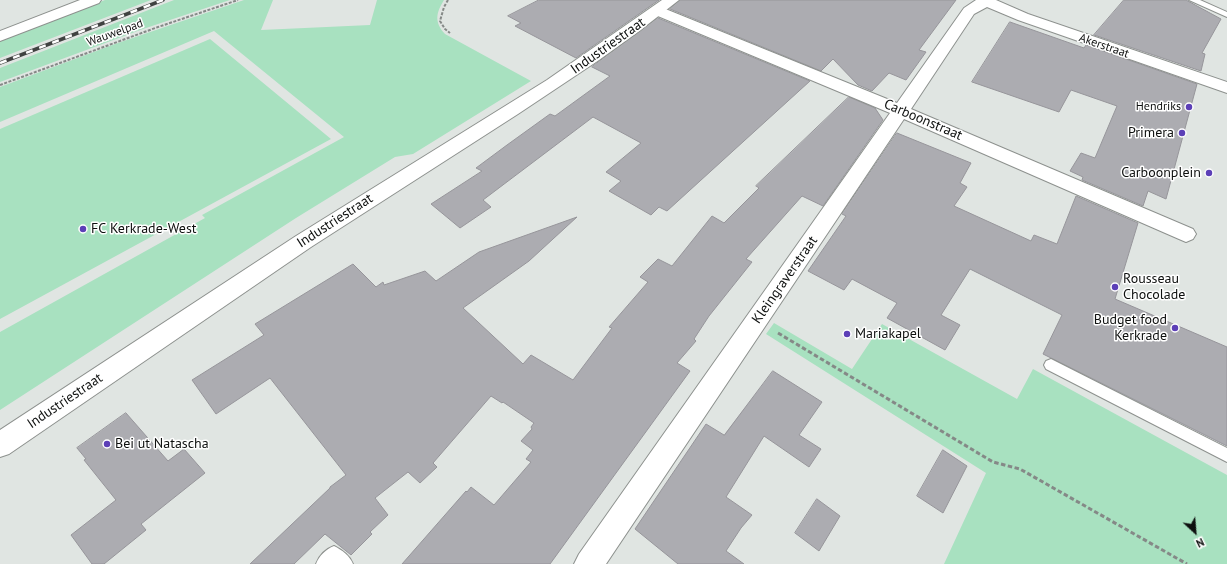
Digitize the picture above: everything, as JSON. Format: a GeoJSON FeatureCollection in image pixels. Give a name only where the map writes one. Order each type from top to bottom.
{"type":"FeatureCollection","features":[{"type":"Feature","properties":{"kind":"street"},"geometry":{"type":"LineString","coordinates":[[0,36],[94,0]]}},
{"type":"Feature","properties":{"kind":"street","name":"Akerstraat"},"geometry":{"type":"LineString","coordinates":[[986,0],[1023,18],[1227,88]]}},
{"type":"Feature","properties":{"kind":"street","name":"Kleingraverstraat"},"geometry":{"type":"LineString","coordinates":[[589,564],[969,11],[986,0]]}},
{"type":"Feature","properties":{"kind":"street","name":"Carboonstraat"},"geometry":{"type":"LineString","coordinates":[[665,5],[901,111],[1186,234]]}},
{"type":"Feature","properties":{"kind":"street","name":"Industriestraat"},"geometry":{"type":"LineString","coordinates":[[0,445],[304,241],[577,68],[665,5]]}},
{"type":"Feature","properties":{"kind":"lane"},"geometry":{"type":"LineString","coordinates":[[1193,0],[1227,15]]}},
{"type":"Feature","properties":{"kind":"lane"},"geometry":{"type":"LineString","coordinates":[[1051,366],[1227,455]]}},
{"type":"Feature","properties":{"kind":"lane"},"geometry":{"type":"LineString","coordinates":[[324,564],[334,554],[345,564]]}},
{"type":"Feature","properties":{"kind":"path","name":"Wauwelpad"},"geometry":{"type":"LineString","coordinates":[[0,85],[158,27],[238,0]]}},
{"type":"Feature","properties":{"kind":"path"},"geometry":{"type":"LineString","coordinates":[[448,0],[444,6],[440,21],[445,29],[450,33]]}},
{"type":"Feature","properties":{"kind":"path"},"geometry":{"type":"LineString","coordinates":[[757,320],[993,462],[1020,469],[1187,564]]}},
{"type":"Feature","properties":{"kind":"green space"},"geometry":{"type":"Polygon","coordinates":[[[105,0],[151,0],[0,58],[0,40],[105,0]]]}},
{"type":"Feature","properties":{"kind":"green space"},"geometry":{"type":"Polygon","coordinates":[[[174,0],[230,0],[143,29],[0,82],[0,68],[174,0]]]}},
{"type":"Feature","properties":{"kind":"green space"},"geometry":{"type":"Polygon","coordinates":[[[244,0],[273,0],[261,30],[370,25],[377,0],[444,0],[437,17],[441,30],[445,34],[531,81],[413,154],[395,157],[296,218],[0,410],[0,332],[205,218],[202,215],[344,137],[214,31],[0,122],[0,87],[115,44],[244,0]]]}},
{"type":"Feature","properties":{"kind":"green space","name":"FC Kerkrade-West"},"geometry":{"type":"Polygon","coordinates":[[[210,39],[331,139],[0,319],[0,129],[210,39]]]}},
{"type":"Feature","properties":{"kind":"green space"},"geometry":{"type":"Polygon","coordinates":[[[774,323],[852,369],[882,324],[1017,399],[1033,369],[1227,475],[1227,564],[944,564],[986,473],[766,334],[774,323]]]}},
{"type":"Feature","properties":{"kind":"building"},"geometry":{"type":"Polygon","coordinates":[[[539,0],[659,0],[576,58],[515,26],[521,23],[508,16],[539,0]]]}},
{"type":"Feature","properties":{"kind":"building"},"geometry":{"type":"Polygon","coordinates":[[[680,0],[956,0],[919,50],[926,52],[906,80],[889,73],[872,91],[858,85],[833,59],[821,71],[670,9],[680,0]]]}},
{"type":"Feature","properties":{"kind":"building"},"geometry":{"type":"Polygon","coordinates":[[[1124,0],[1186,0],[1221,19],[1202,53],[1205,54],[1201,71],[1094,35],[1124,0]]]}},
{"type":"Feature","properties":{"kind":"building"},"geometry":{"type":"Polygon","coordinates":[[[658,18],[810,81],[667,211],[659,207],[651,215],[609,191],[621,181],[606,172],[641,143],[593,117],[483,200],[491,207],[460,228],[431,204],[482,171],[476,168],[550,114],[555,116],[610,76],[592,67],[658,18]]]}},
{"type":"Feature","properties":{"kind":"building"},"geometry":{"type":"Polygon","coordinates":[[[1010,22],[1084,48],[1086,45],[1197,84],[1166,199],[1148,191],[1143,206],[1082,180],[1083,177],[1070,171],[1081,153],[1095,158],[1117,106],[1071,90],[1059,112],[972,82],[1010,22]]]}},
{"type":"Feature","properties":{"kind":"building"},"geometry":{"type":"Polygon","coordinates":[[[849,97],[875,108],[883,120],[823,206],[802,196],[746,259],[752,262],[709,316],[694,339],[696,341],[677,363],[690,371],[550,564],[402,564],[471,487],[494,505],[531,462],[526,459],[533,450],[521,441],[532,429],[531,427],[534,423],[503,402],[502,403],[491,396],[433,463],[437,467],[420,483],[408,472],[375,498],[388,515],[370,532],[372,534],[351,555],[325,534],[294,564],[250,564],[330,487],[346,475],[270,378],[216,414],[192,380],[264,335],[255,324],[353,264],[376,287],[383,282],[384,285],[425,271],[436,281],[479,252],[577,217],[529,261],[463,308],[523,364],[531,355],[573,380],[612,328],[609,327],[648,282],[640,277],[658,259],[672,266],[712,216],[724,223],[759,188],[756,186],[849,97]]]}},
{"type":"Feature","properties":{"kind":"building"},"geometry":{"type":"Polygon","coordinates":[[[897,133],[971,163],[960,183],[967,187],[954,206],[1031,241],[1034,235],[1057,244],[1076,196],[1138,223],[1115,299],[1227,347],[1227,446],[1043,354],[1062,315],[970,269],[941,315],[960,325],[945,350],[887,318],[897,303],[852,279],[844,290],[808,271],[846,216],[842,214],[897,133]]]}},
{"type":"Feature","properties":{"kind":"building"},"geometry":{"type":"Polygon","coordinates":[[[773,371],[822,402],[799,435],[821,449],[809,467],[764,436],[726,497],[752,515],[741,528],[726,551],[744,564],[678,564],[635,529],[706,424],[724,435],[773,371]]]}},
{"type":"Feature","properties":{"kind":"building"},"geometry":{"type":"Polygon","coordinates":[[[126,413],[168,461],[184,449],[205,473],[141,524],[146,530],[104,564],[92,564],[71,535],[116,500],[84,460],[86,459],[77,448],[126,413]]]}},
{"type":"Feature","properties":{"kind":"building"},"geometry":{"type":"Polygon","coordinates":[[[943,450],[967,466],[943,513],[917,496],[943,450]]]}},
{"type":"Feature","properties":{"kind":"building"},"geometry":{"type":"Polygon","coordinates":[[[817,499],[840,516],[819,551],[795,533],[817,499]]]}},
{"type":"Feature","properties":{"kind":"railway"},"geometry":{"type":"LineString","coordinates":[[0,63],[163,0]]}},
{"type":"Feature","properties":{"kind":"place","name":"Hendriks"},"geometry":{"type":"Point","coordinates":[1189,107]}},
{"type":"Feature","properties":{"kind":"place","name":"Primera"},"geometry":{"type":"Point","coordinates":[1182,133]}},
{"type":"Feature","properties":{"kind":"place","name":"Carboonplein"},"geometry":{"type":"Point","coordinates":[1209,173]}},
{"type":"Feature","properties":{"kind":"place","name":"FC Kerkrade-West"},"geometry":{"type":"Point","coordinates":[83,229]}},
{"type":"Feature","properties":{"kind":"place","name":"Rousseau Chocolade"},"geometry":{"type":"Point","coordinates":[1115,287]}},
{"type":"Feature","properties":{"kind":"place","name":"Budget food Kerkrade"},"geometry":{"type":"Point","coordinates":[1175,328]}},
{"type":"Feature","properties":{"kind":"place","name":"Mariakapel"},"geometry":{"type":"Point","coordinates":[847,334]}},
{"type":"Feature","properties":{"kind":"place","name":"Bei ut Natascha"},"geometry":{"type":"Point","coordinates":[107,444]}}]}
